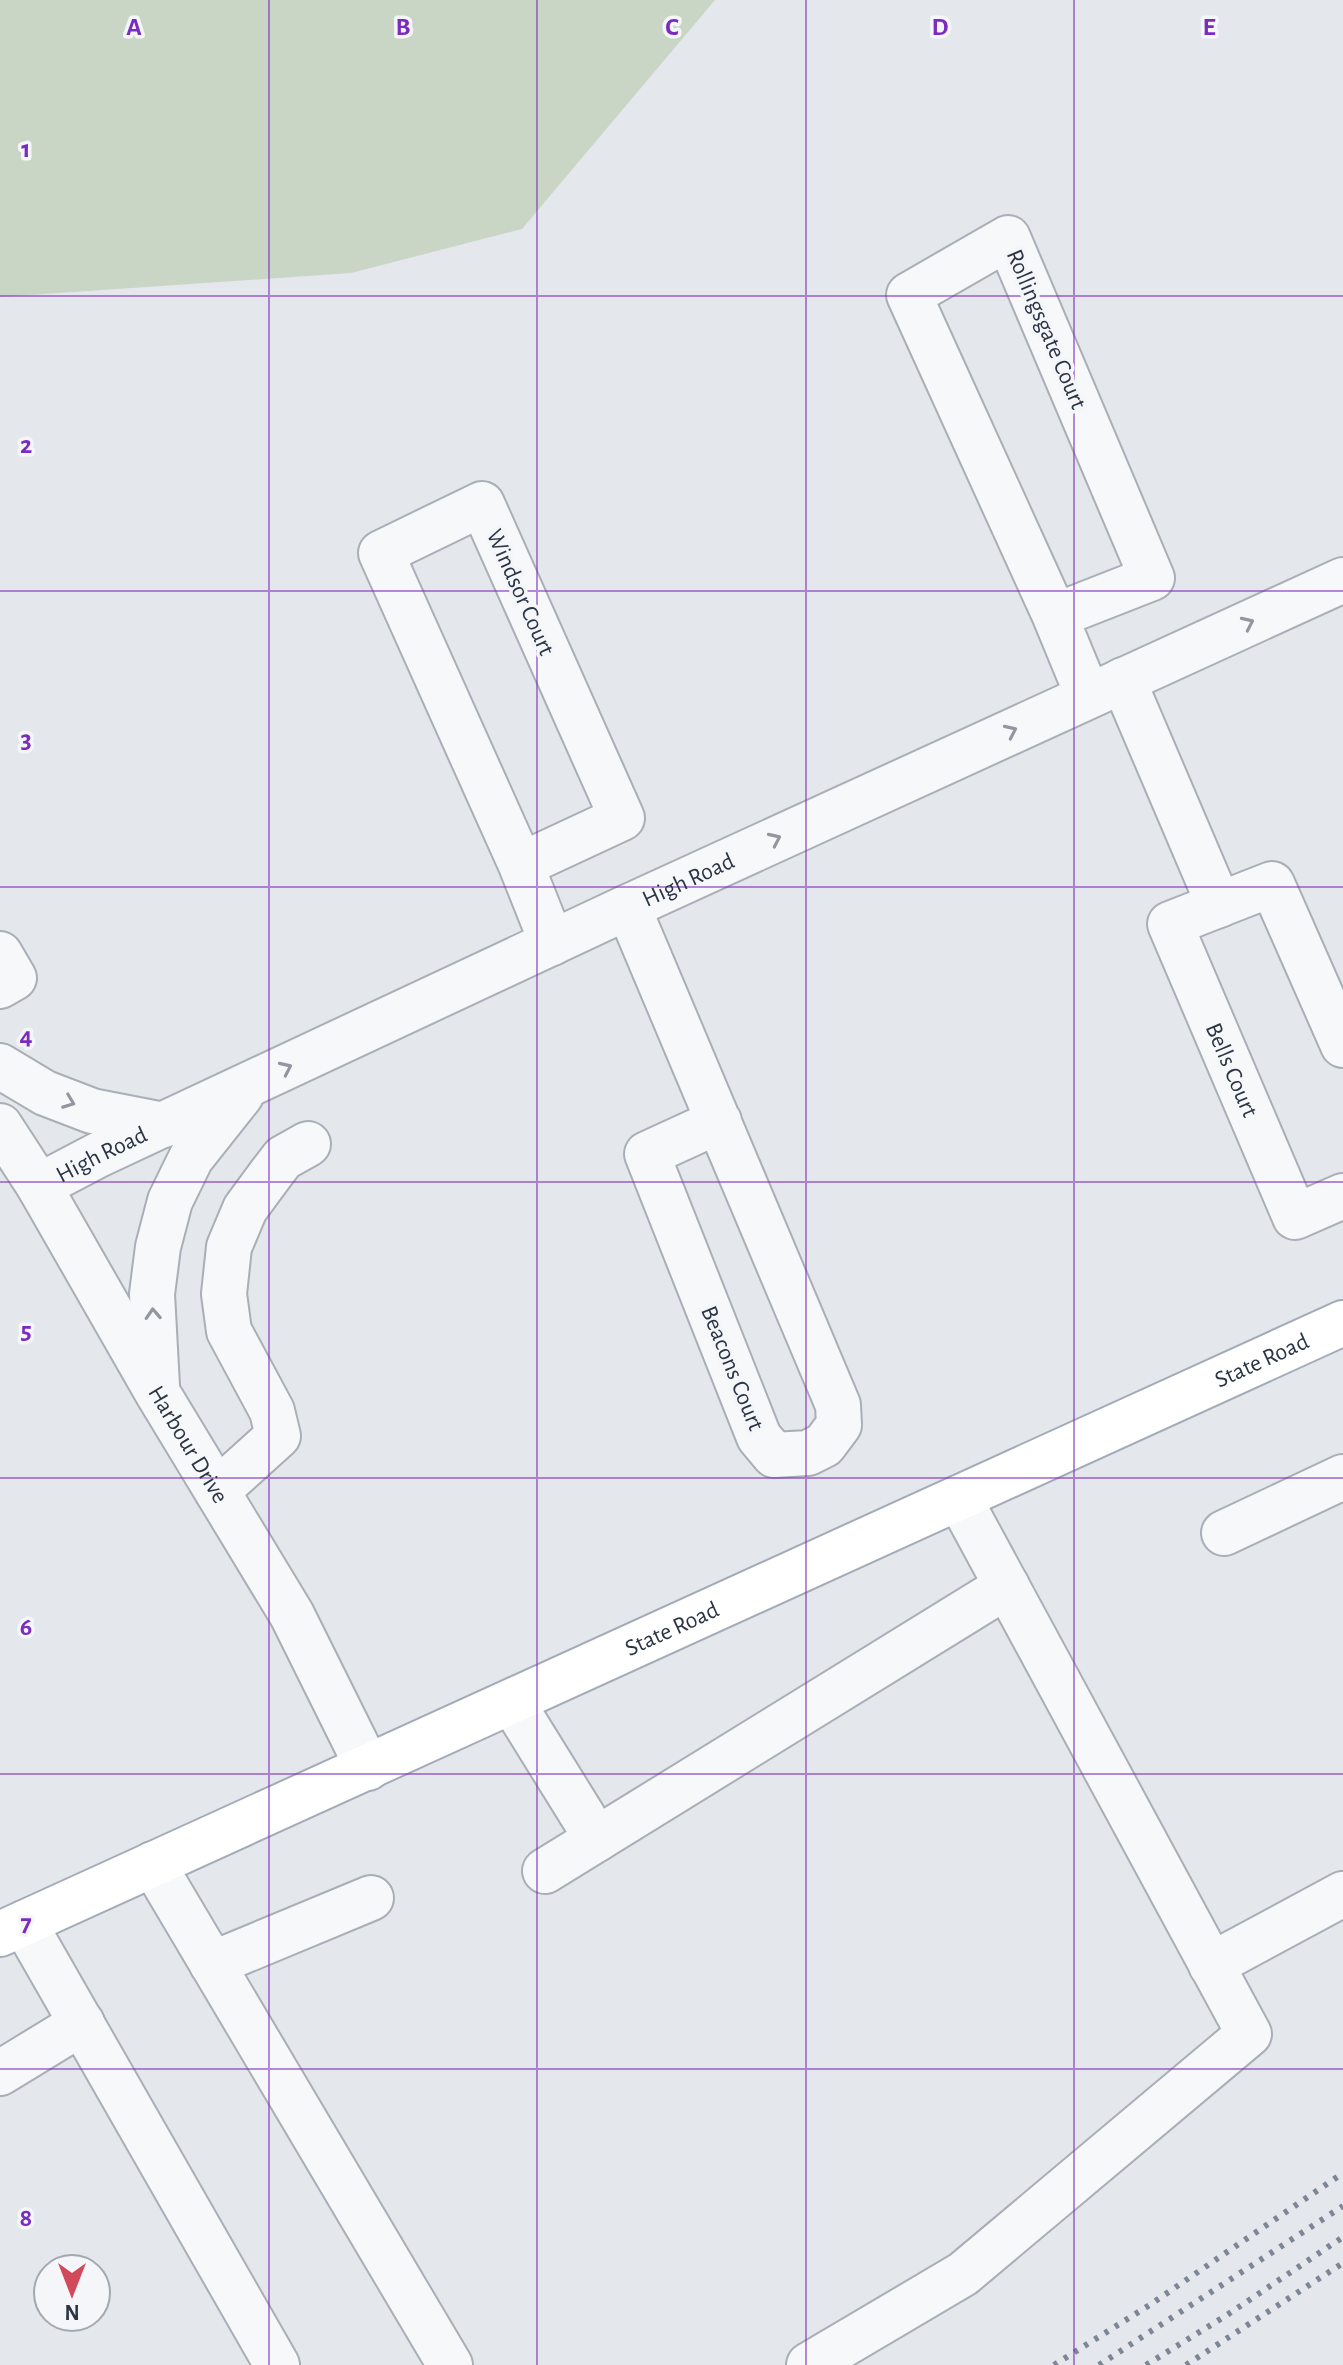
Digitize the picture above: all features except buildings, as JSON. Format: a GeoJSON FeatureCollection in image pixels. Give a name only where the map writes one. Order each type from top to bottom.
{"type":"FeatureCollection","features":[{"type":"Feature","properties":{"kind":"main road","name":"State Road"},"geometry":{"type":"LineString","coordinates":[[12,1929],[1343,1323]]}},
{"type":"Feature","properties":{"kind":"street","name":"Rollingsgate Court"},"geometry":{"type":"LineString","coordinates":[[1055,616],[1152,578],[1008,238],[909,295],[1055,616],[1105,688]]}},
{"type":"Feature","properties":{"kind":"street","name":"Windsor Court"},"geometry":{"type":"LineString","coordinates":[[521,865],[622,818],[482,504],[381,553],[521,865],[552,943]]}},
{"type":"Feature","properties":{"kind":"street","name":"High Road"},"geometry":{"type":"LineString","coordinates":[[39,1186],[98,1155],[628,907],[1343,580]]}},
{"type":"Feature","properties":{"kind":"street"},"geometry":{"type":"LineString","coordinates":[[1105,688],[1219,905]]}},
{"type":"Feature","properties":{"kind":"street","name":"Bells Court"},"geometry":{"type":"LineString","coordinates":[[1343,1045],[1272,884],[1170,924],[1295,1217],[1343,1196]]}},
{"type":"Feature","properties":{"kind":"street","name":"Beacons Court"},"geometry":{"type":"LineString","coordinates":[[628,907],[719,1121],[838,1405],[839,1425],[824,1445],[808,1453],[774,1455],[759,1437],[647,1154],[719,1121]]}},
{"type":"Feature","properties":{"kind":"street"},"geometry":{"type":"LineString","coordinates":[[0,954],[14,978],[0,986]]}},
{"type":"Feature","properties":{"kind":"street"},"geometry":{"type":"LineString","coordinates":[[0,1066],[45,1093],[80,1106],[164,1125]]}},
{"type":"Feature","properties":{"kind":"street"},"geometry":{"type":"LineString","coordinates":[[157,1392],[152,1294],[158,1247],[170,1201],[191,1158],[248,1086]]}},
{"type":"Feature","properties":{"kind":"street","name":"Harbour Drive"},"geometry":{"type":"LineString","coordinates":[[0,1126],[39,1186],[157,1392],[292,1615],[368,1768]]}},
{"type":"Feature","properties":{"kind":"street"},"geometry":{"type":"LineString","coordinates":[[217,1491],[278,1436],[272,1411],[229,1331],[224,1294],[229,1247],[245,1209],[283,1158],[308,1144]]}},
{"type":"Feature","properties":{"kind":"street"},"geometry":{"type":"LineString","coordinates":[[1224,1533],[1343,1477]]}},
{"type":"Feature","properties":{"kind":"street"},"geometry":{"type":"LineString","coordinates":[[809,2365],[963,2274],[1249,2034],[959,1498]]}},
{"type":"Feature","properties":{"kind":"street"},"geometry":{"type":"LineString","coordinates":[[545,1871],[1007,1586]]}},
{"type":"Feature","properties":{"kind":"street"},"geometry":{"type":"LineString","coordinates":[[512,1702],[597,1839]]}},
{"type":"Feature","properties":{"kind":"street"},"geometry":{"type":"LineString","coordinates":[[153,1864],[450,2365]]}},
{"type":"Feature","properties":{"kind":"street"},"geometry":{"type":"LineString","coordinates":[[1211,1965],[1343,1894]]}},
{"type":"Feature","properties":{"kind":"street"},"geometry":{"type":"LineString","coordinates":[[212,1964],[371,1898]]}},
{"type":"Feature","properties":{"kind":"street"},"geometry":{"type":"LineString","coordinates":[[12,1929],[82,2023],[277,2365]]}},
{"type":"Feature","properties":{"kind":"street"},"geometry":{"type":"LineString","coordinates":[[0,2073],[82,2023]]}},
{"type":"Feature","properties":{"kind":"green space"},"geometry":{"type":"Polygon","coordinates":[[[0,0],[715,0],[522,229],[351,273],[0,297],[0,0]]]}},
{"type":"Feature","properties":{"kind":"railway"},"geometry":{"type":"LineString","coordinates":[[1054,2365],[1148,2306],[1343,2173]]}},
{"type":"Feature","properties":{"kind":"railway"},"geometry":{"type":"LineString","coordinates":[[1099,2365],[1343,2206]]}},
{"type":"Feature","properties":{"kind":"railway"},"geometry":{"type":"LineString","coordinates":[[1146,2365],[1343,2237]]}},
{"type":"Feature","properties":{"kind":"railway"},"geometry":{"type":"LineString","coordinates":[[1186,2365],[1343,2263]]}}]}
